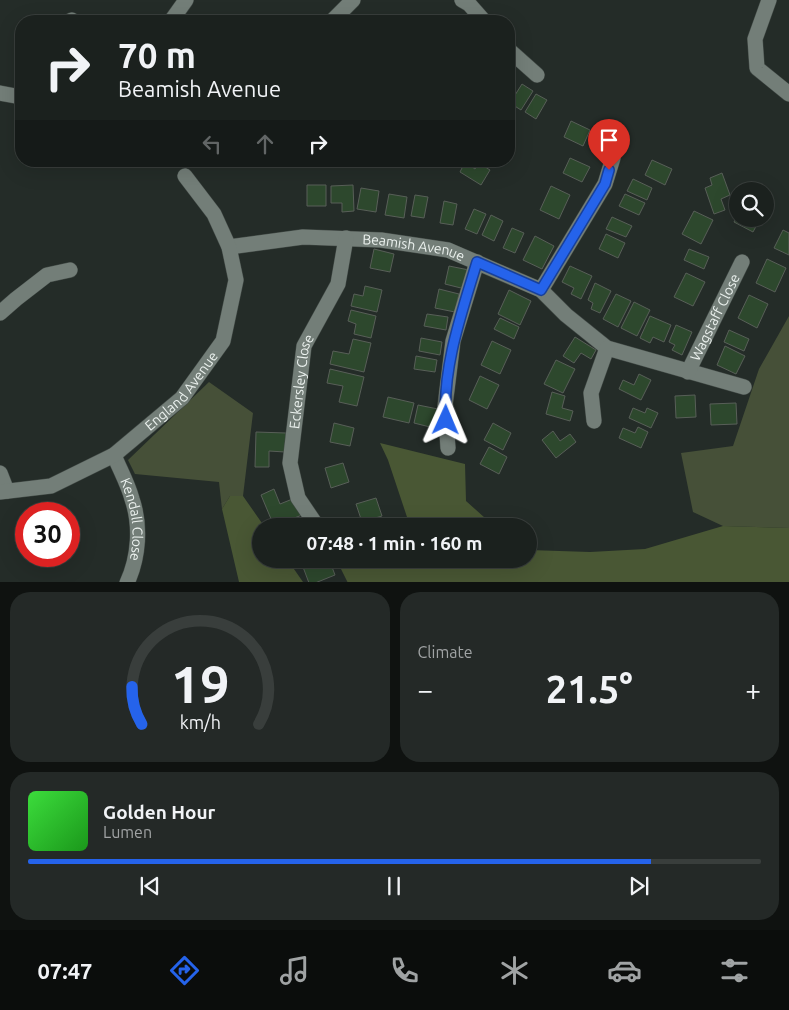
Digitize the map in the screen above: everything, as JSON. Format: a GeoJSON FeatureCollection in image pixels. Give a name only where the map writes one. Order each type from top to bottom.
{"type":"FeatureCollection","features":[{"type":"Feature","properties":{"kind":"street"},"geometry":{"type":"LineString","coordinates":[[175,15],[186,0]]}},
{"type":"Feature","properties":{"kind":"street"},"geometry":{"type":"LineString","coordinates":[[338,15],[353,0]]}},
{"type":"Feature","properties":{"kind":"street"},"geometry":{"type":"LineString","coordinates":[[462,0],[469,4],[479,15]]}},
{"type":"Feature","properties":{"kind":"street"},"geometry":{"type":"LineString","coordinates":[[769,0],[755,39],[757,68],[789,94]]}},
{"type":"Feature","properties":{"kind":"street"},"geometry":{"type":"LineString","coordinates":[[515,55],[537,75]]}},
{"type":"Feature","properties":{"kind":"street"},"geometry":{"type":"LineString","coordinates":[[0,93],[15,96]]}},
{"type":"Feature","properties":{"kind":"street"},"geometry":{"type":"LineString","coordinates":[[541,290],[605,184],[613,158]]}},
{"type":"Feature","properties":{"kind":"street","name":"England Avenue"},"geometry":{"type":"LineString","coordinates":[[4,491],[51,486],[114,455],[182,398],[223,341],[236,280],[229,247],[214,214],[185,176]]}},
{"type":"Feature","properties":{"kind":"street","name":"Beamish Avenue"},"geometry":{"type":"LineString","coordinates":[[229,247],[303,237],[381,240],[448,250],[541,290],[566,315],[607,348],[744,387]]}},
{"type":"Feature","properties":{"kind":"street","name":"Eckersley Close"},"geometry":{"type":"LineString","coordinates":[[312,518],[298,498],[290,463],[304,346],[338,284],[346,238]]}},
{"type":"Feature","properties":{"kind":"street"},"geometry":{"type":"LineString","coordinates":[[448,448],[445,406],[453,341],[477,262]]}},
{"type":"Feature","properties":{"kind":"street","name":"Wagstaff Close"},"geometry":{"type":"LineString","coordinates":[[688,372],[742,262]]}},
{"type":"Feature","properties":{"kind":"street"},"geometry":{"type":"LineString","coordinates":[[0,313],[47,275],[70,270]]}},
{"type":"Feature","properties":{"kind":"street"},"geometry":{"type":"LineString","coordinates":[[594,421],[591,392],[607,348]]}},
{"type":"Feature","properties":{"kind":"street","name":"Kendall Close"},"geometry":{"type":"LineString","coordinates":[[114,455],[133,500],[139,540],[132,572],[127,582]]}},
{"type":"Feature","properties":{"kind":"street"},"geometry":{"type":"LineString","coordinates":[[0,473],[4,491]]}},
{"type":"Feature","properties":{"kind":"green space"},"geometry":{"type":"Polygon","coordinates":[[[789,316],[789,528],[723,526],[693,512],[681,453],[733,446],[759,369],[789,316]]]}},
{"type":"Feature","properties":{"kind":"green space"},"geometry":{"type":"Polygon","coordinates":[[[209,382],[253,413],[243,496],[230,496],[222,509],[219,482],[135,474],[128,460],[209,382]]]}},
{"type":"Feature","properties":{"kind":"green space"},"geometry":{"type":"Polygon","coordinates":[[[380,443],[465,464],[466,501],[485,518],[407,518],[388,460],[380,443]]]}},
{"type":"Feature","properties":{"kind":"green space"},"geometry":{"type":"Polygon","coordinates":[[[230,496],[243,496],[258,518],[252,518],[252,568],[293,568],[303,582],[239,582],[222,509],[230,496]]]}},
{"type":"Feature","properties":{"kind":"green space"},"geometry":{"type":"Polygon","coordinates":[[[723,526],[789,528],[789,582],[348,582],[340,568],[537,568],[537,550],[590,552],[645,549],[723,526]]]}},
{"type":"Feature","properties":{"kind":"building"},"geometry":{"type":"Polygon","coordinates":[[[522,84],[533,91],[521,110],[515,106],[515,95],[522,84]]]}},
{"type":"Feature","properties":{"kind":"building"},"geometry":{"type":"Polygon","coordinates":[[[536,94],[547,100],[536,119],[525,112],[536,94]]]}},
{"type":"Feature","properties":{"kind":"building"},"geometry":{"type":"Polygon","coordinates":[[[571,121],[590,130],[583,146],[564,137],[571,121]]]}},
{"type":"Feature","properties":{"kind":"building"},"geometry":{"type":"Polygon","coordinates":[[[570,158],[590,167],[582,182],[563,173],[570,158]]]}},
{"type":"Feature","properties":{"kind":"building"},"geometry":{"type":"Polygon","coordinates":[[[652,160],[672,169],[665,185],[645,175],[652,160]]]}},
{"type":"Feature","properties":{"kind":"building"},"geometry":{"type":"Polygon","coordinates":[[[462,167],[472,167],[475,169],[476,167],[485,167],[490,170],[481,185],[460,172],[462,167]]]}},
{"type":"Feature","properties":{"kind":"building"},"geometry":{"type":"Polygon","coordinates":[[[722,173],[729,192],[729,195],[721,199],[725,210],[714,214],[705,188],[712,185],[710,178],[722,173]]]}},
{"type":"Feature","properties":{"kind":"building"},"geometry":{"type":"Polygon","coordinates":[[[633,179],[652,188],[647,200],[627,191],[633,179]]]}},
{"type":"Feature","properties":{"kind":"building"},"geometry":{"type":"Polygon","coordinates":[[[307,185],[326,185],[326,206],[307,206],[307,185]]]}},
{"type":"Feature","properties":{"kind":"building"},"geometry":{"type":"Polygon","coordinates":[[[353,185],[354,211],[342,212],[342,203],[331,203],[331,186],[353,185]]]}},
{"type":"Feature","properties":{"kind":"building"},"geometry":{"type":"Polygon","coordinates":[[[551,186],[570,195],[559,219],[540,210],[551,186]]]}},
{"type":"Feature","properties":{"kind":"building"},"geometry":{"type":"Polygon","coordinates":[[[361,188],[379,191],[376,212],[357,209],[361,188]]]}},
{"type":"Feature","properties":{"kind":"building"},"geometry":{"type":"Polygon","coordinates":[[[389,194],[407,197],[404,218],[385,215],[389,194]]]}},
{"type":"Feature","properties":{"kind":"building"},"geometry":{"type":"Polygon","coordinates":[[[625,194],[645,203],[639,215],[619,206],[625,194]]]}},
{"type":"Feature","properties":{"kind":"building"},"geometry":{"type":"Polygon","coordinates":[[[415,195],[428,197],[424,218],[411,216],[415,195]]]}},
{"type":"Feature","properties":{"kind":"building"},"geometry":{"type":"Polygon","coordinates":[[[444,201],[457,204],[453,225],[440,223],[444,201]]]}},
{"type":"Feature","properties":{"kind":"building"},"geometry":{"type":"Polygon","coordinates":[[[474,209],[486,214],[477,234],[465,229],[474,209]]]}},
{"type":"Feature","properties":{"kind":"building"},"geometry":{"type":"Polygon","coordinates":[[[694,211],[713,220],[701,244],[682,234],[694,211]]]}},
{"type":"Feature","properties":{"kind":"building"},"geometry":{"type":"Polygon","coordinates":[[[491,215],[503,221],[494,241],[482,235],[491,215]]]}},
{"type":"Feature","properties":{"kind":"building"},"geometry":{"type":"Polygon","coordinates":[[[612,217],[632,226],[626,237],[606,229],[612,217]]]}},
{"type":"Feature","properties":{"kind":"building"},"geometry":{"type":"Polygon","coordinates":[[[744,227],[756,227],[753,232],[744,227]]]}},
{"type":"Feature","properties":{"kind":"building"},"geometry":{"type":"Polygon","coordinates":[[[512,228],[524,233],[515,253],[503,248],[512,228]]]}},
{"type":"Feature","properties":{"kind":"building"},"geometry":{"type":"Polygon","coordinates":[[[783,230],[789,233],[789,255],[774,248],[783,230]]]}},
{"type":"Feature","properties":{"kind":"building"},"geometry":{"type":"Polygon","coordinates":[[[606,234],[625,243],[618,258],[599,249],[606,234]]]}},
{"type":"Feature","properties":{"kind":"building"},"geometry":{"type":"Polygon","coordinates":[[[535,236],[554,246],[542,269],[523,260],[535,236]]]}},
{"type":"Feature","properties":{"kind":"building"},"geometry":{"type":"Polygon","coordinates":[[[374,249],[394,254],[390,272],[370,268],[374,249]]]}},
{"type":"Feature","properties":{"kind":"building"},"geometry":{"type":"Polygon","coordinates":[[[689,249],[709,257],[704,269],[684,260],[689,249]]]}},
{"type":"Feature","properties":{"kind":"building"},"geometry":{"type":"Polygon","coordinates":[[[767,259],[786,268],[775,292],[756,283],[767,259]]]}},
{"type":"Feature","properties":{"kind":"building"},"geometry":{"type":"Polygon","coordinates":[[[449,266],[469,270],[465,289],[445,284],[449,266]]]}},
{"type":"Feature","properties":{"kind":"building"},"geometry":{"type":"Polygon","coordinates":[[[570,266],[592,276],[581,299],[571,294],[574,288],[562,282],[570,266]]]}},
{"type":"Feature","properties":{"kind":"building"},"geometry":{"type":"Polygon","coordinates":[[[686,273],[705,282],[693,306],[674,297],[686,273]]]}},
{"type":"Feature","properties":{"kind":"building"},"geometry":{"type":"Polygon","coordinates":[[[595,283],[611,291],[600,313],[591,309],[593,303],[588,300],[595,283]]]}},
{"type":"Feature","properties":{"kind":"building"},"geometry":{"type":"Polygon","coordinates":[[[365,286],[382,290],[377,312],[351,306],[354,294],[363,296],[365,286]]]}},
{"type":"Feature","properties":{"kind":"building"},"geometry":{"type":"Polygon","coordinates":[[[439,289],[459,294],[455,312],[435,308],[439,289]]]}},
{"type":"Feature","properties":{"kind":"building"},"geometry":{"type":"Polygon","coordinates":[[[509,290],[531,301],[520,325],[498,314],[509,290]]]}},
{"type":"Feature","properties":{"kind":"building"},"geometry":{"type":"Polygon","coordinates":[[[616,294],[631,301],[618,327],[603,319],[616,294]]]}},
{"type":"Feature","properties":{"kind":"building"},"geometry":{"type":"Polygon","coordinates":[[[749,295],[768,304],[757,328],[738,318],[749,295]]]}},
{"type":"Feature","properties":{"kind":"building"},"geometry":{"type":"Polygon","coordinates":[[[634,302],[650,310],[637,336],[621,328],[634,302]]]}},
{"type":"Feature","properties":{"kind":"building"},"geometry":{"type":"Polygon","coordinates":[[[351,310],[376,316],[371,338],[354,334],[356,324],[348,321],[351,310]]]}},
{"type":"Feature","properties":{"kind":"building"},"geometry":{"type":"Polygon","coordinates":[[[427,314],[448,317],[446,330],[424,326],[427,314]]]}},
{"type":"Feature","properties":{"kind":"building"},"geometry":{"type":"Polygon","coordinates":[[[650,316],[671,325],[664,342],[653,337],[650,343],[640,338],[650,316]]]}},
{"type":"Feature","properties":{"kind":"building"},"geometry":{"type":"Polygon","coordinates":[[[500,318],[519,327],[514,339],[494,329],[500,318]]]}},
{"type":"Feature","properties":{"kind":"building"},"geometry":{"type":"Polygon","coordinates":[[[676,325],[692,332],[682,355],[672,350],[675,345],[669,342],[676,325]]]}},
{"type":"Feature","properties":{"kind":"building"},"geometry":{"type":"Polygon","coordinates":[[[729,330],[749,339],[744,351],[724,342],[729,330]]]}},
{"type":"Feature","properties":{"kind":"building"},"geometry":{"type":"Polygon","coordinates":[[[575,337],[596,350],[591,359],[581,353],[574,363],[563,356],[575,337]]]}},
{"type":"Feature","properties":{"kind":"building"},"geometry":{"type":"Polygon","coordinates":[[[421,338],[442,342],[440,355],[419,351],[421,338]]]}},
{"type":"Feature","properties":{"kind":"building"},"geometry":{"type":"Polygon","coordinates":[[[353,339],[371,343],[364,372],[330,364],[333,351],[349,354],[353,339]]]}},
{"type":"Feature","properties":{"kind":"building"},"geometry":{"type":"Polygon","coordinates":[[[492,341],[511,350],[500,374],[481,365],[492,341]]]}},
{"type":"Feature","properties":{"kind":"building"},"geometry":{"type":"Polygon","coordinates":[[[725,346],[745,356],[736,374],[717,365],[725,346]]]}},
{"type":"Feature","properties":{"kind":"building"},"geometry":{"type":"Polygon","coordinates":[[[416,356],[437,360],[435,372],[414,369],[416,356]]]}},
{"type":"Feature","properties":{"kind":"building"},"geometry":{"type":"Polygon","coordinates":[[[556,360],[575,369],[563,393],[544,384],[556,360]]]}},
{"type":"Feature","properties":{"kind":"building"},"geometry":{"type":"Polygon","coordinates":[[[330,369],[364,377],[357,406],[339,402],[343,386],[327,383],[330,369]]]}},
{"type":"Feature","properties":{"kind":"building"},"geometry":{"type":"Polygon","coordinates":[[[639,374],[651,380],[641,400],[619,389],[623,380],[634,385],[639,374]]]}},
{"type":"Feature","properties":{"kind":"building"},"geometry":{"type":"Polygon","coordinates":[[[480,376],[499,385],[487,409],[469,400],[480,376]]]}},
{"type":"Feature","properties":{"kind":"building"},"geometry":{"type":"Polygon","coordinates":[[[552,392],[565,396],[562,408],[573,411],[570,421],[546,414],[552,392]]]}},
{"type":"Feature","properties":{"kind":"building"},"geometry":{"type":"Polygon","coordinates":[[[695,395],[696,417],[676,418],[675,396],[695,395]]]}},
{"type":"Feature","properties":{"kind":"building"},"geometry":{"type":"Polygon","coordinates":[[[388,397],[414,403],[409,423],[383,417],[388,397]]]}},
{"type":"Feature","properties":{"kind":"building"},"geometry":{"type":"Polygon","coordinates":[[[736,403],[737,424],[711,425],[710,404],[736,403]]]}},
{"type":"Feature","properties":{"kind":"building"},"geometry":{"type":"Polygon","coordinates":[[[418,405],[438,409],[434,428],[414,423],[418,405]]]}},
{"type":"Feature","properties":{"kind":"building"},"geometry":{"type":"Polygon","coordinates":[[[633,408],[645,413],[647,408],[658,413],[651,428],[629,418],[633,408]]]}},
{"type":"Feature","properties":{"kind":"building"},"geometry":{"type":"Polygon","coordinates":[[[334,423],[354,428],[350,446],[330,442],[334,423]]]}},
{"type":"Feature","properties":{"kind":"building"},"geometry":{"type":"Polygon","coordinates":[[[493,423],[511,433],[503,450],[484,440],[493,423]]]}},
{"type":"Feature","properties":{"kind":"building"},"geometry":{"type":"Polygon","coordinates":[[[638,427],[648,432],[641,448],[619,438],[623,428],[635,433],[638,427]]]}},
{"type":"Feature","properties":{"kind":"building"},"geometry":{"type":"Polygon","coordinates":[[[553,431],[560,441],[570,434],[576,442],[556,458],[542,440],[553,431]]]}},
{"type":"Feature","properties":{"kind":"building"},"geometry":{"type":"Polygon","coordinates":[[[256,432],[286,433],[285,452],[269,451],[269,467],[255,467],[256,432]]]}},
{"type":"Feature","properties":{"kind":"building"},"geometry":{"type":"Polygon","coordinates":[[[489,447],[507,457],[499,474],[480,464],[489,447]]]}},
{"type":"Feature","properties":{"kind":"building"},"geometry":{"type":"Polygon","coordinates":[[[343,463],[349,482],[331,488],[325,468],[343,463]]]}},
{"type":"Feature","properties":{"kind":"building"},"geometry":{"type":"Polygon","coordinates":[[[274,489],[280,504],[295,498],[302,515],[294,518],[271,518],[261,495],[274,489]]]}},
{"type":"Feature","properties":{"kind":"building"},"geometry":{"type":"Polygon","coordinates":[[[376,498],[382,516],[361,518],[356,504],[376,498]]]}},
{"type":"Feature","properties":{"kind":"building"},"geometry":{"type":"Polygon","coordinates":[[[303,568],[332,568],[335,575],[318,582],[309,582],[303,568]]]}},
{"type":"Feature","properties":{"kind":"route"},"geometry":{"type":"LineString","coordinates":[[446,420],[445,406],[453,341],[477,262],[541,290],[605,184],[609,170]]}}]}
